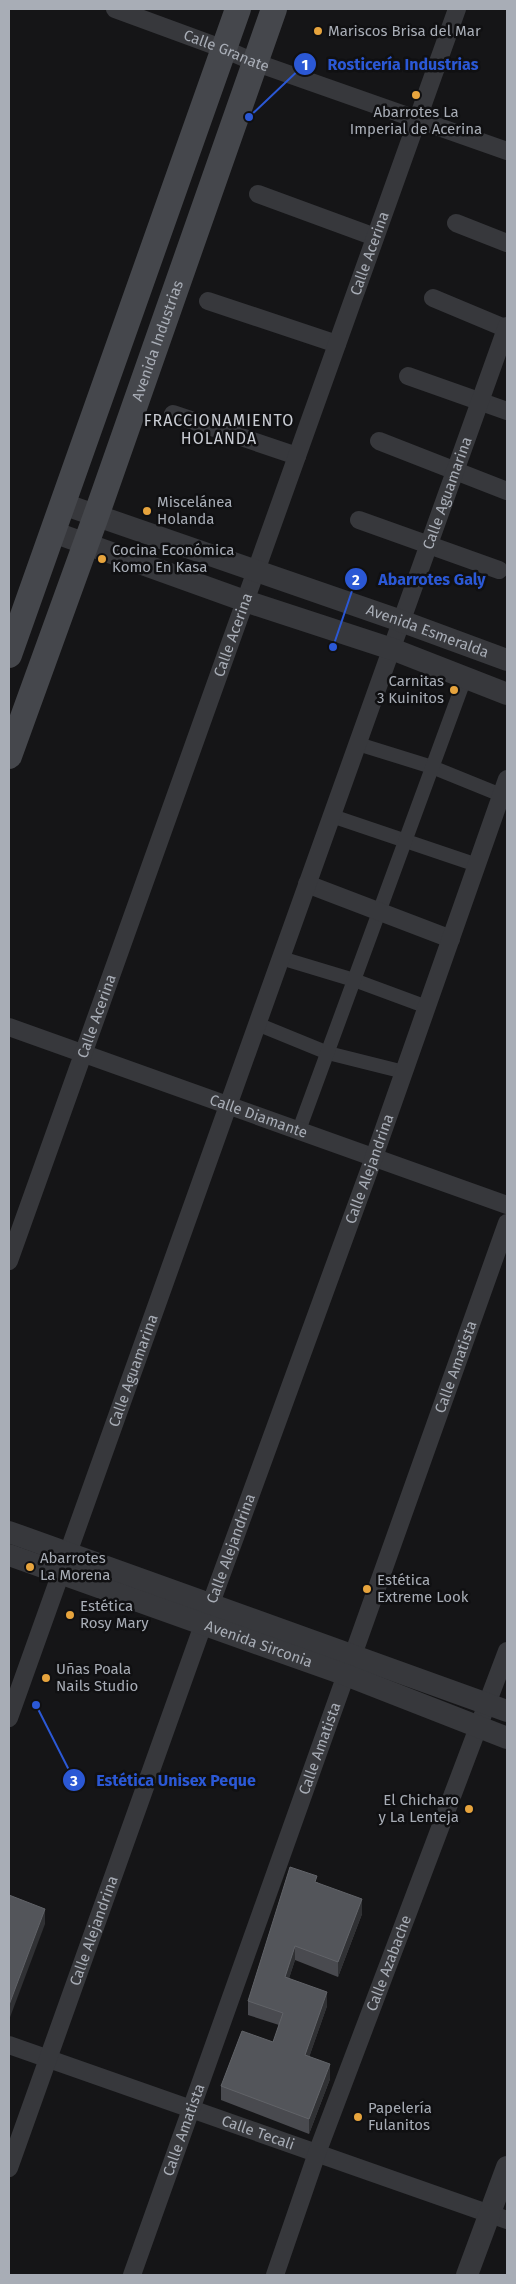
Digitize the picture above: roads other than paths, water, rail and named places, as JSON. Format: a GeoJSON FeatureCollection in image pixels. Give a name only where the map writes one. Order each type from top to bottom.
{"type":"FeatureCollection","features":[{"type":"Feature","properties":{"kind":"main road"},"geometry":{"type":"LineString","coordinates":[[9,655],[238,9]]}},
{"type":"Feature","properties":{"kind":"main road","name":"Avenida Industrias"},"geometry":{"type":"LineString","coordinates":[[9,756],[96,516],[274,9]]}},
{"type":"Feature","properties":{"kind":"street","name":"Calle Granate"},"geometry":{"type":"LineString","coordinates":[[114,9],[224,48],[254,62],[507,151]]}},
{"type":"Feature","properties":{"kind":"street","name":"Calle Acerina"},"geometry":{"type":"LineString","coordinates":[[9,1261],[457,9]]}},
{"type":"Feature","properties":{"kind":"street"},"geometry":{"type":"LineString","coordinates":[[258,194],[375,238]]}},
{"type":"Feature","properties":{"kind":"street"},"geometry":{"type":"LineString","coordinates":[[456,223],[507,243]]}},
{"type":"Feature","properties":{"kind":"street"},"geometry":{"type":"LineString","coordinates":[[433,298],[507,328]]}},
{"type":"Feature","properties":{"kind":"street"},"geometry":{"type":"LineString","coordinates":[[208,301],[337,344]]}},
{"type":"Feature","properties":{"kind":"street","name":"Calle Aguamarina"},"geometry":{"type":"LineString","coordinates":[[9,1718],[507,328]]}},
{"type":"Feature","properties":{"kind":"street"},"geometry":{"type":"LineString","coordinates":[[408,376],[507,410]]}},
{"type":"Feature","properties":{"kind":"street"},"geometry":{"type":"LineString","coordinates":[[173,414],[297,456]]}},
{"type":"Feature","properties":{"kind":"street"},"geometry":{"type":"LineString","coordinates":[[379,441],[507,491]]}},
{"type":"Feature","properties":{"kind":"street","name":"Avenida Esmeralda"},"geometry":{"type":"LineString","coordinates":[[63,504],[402,621],[507,660]]}},
{"type":"Feature","properties":{"kind":"street"},"geometry":{"type":"LineString","coordinates":[[359,520],[499,570]]}},
{"type":"Feature","properties":{"kind":"street","name":"Avenida Esmeralda"},"geometry":{"type":"LineString","coordinates":[[53,532],[245,601],[392,649],[507,694]]}},
{"type":"Feature","properties":{"kind":"street"},"geometry":{"type":"LineString","coordinates":[[299,1130],[465,678]]}},
{"type":"Feature","properties":{"kind":"street"},"geometry":{"type":"LineString","coordinates":[[358,744],[432,767]]}},
{"type":"Feature","properties":{"kind":"street","name":"Calle Alejandrina"},"geometry":{"type":"LineString","coordinates":[[9,2168],[203,1626],[374,1157],[504,787],[432,767]]}},
{"type":"Feature","properties":{"kind":"street"},"geometry":{"type":"LineString","coordinates":[[332,816],[477,865]]}},
{"type":"Feature","properties":{"kind":"street"},"geometry":{"type":"LineString","coordinates":[[307,884],[380,910],[451,939]]}},
{"type":"Feature","properties":{"kind":"street"},"geometry":{"type":"LineString","coordinates":[[281,958],[354,980],[427,1007]]}},
{"type":"Feature","properties":{"kind":"street"},"geometry":{"type":"LineString","coordinates":[[257,1024],[328,1053],[404,1072]]}},
{"type":"Feature","properties":{"kind":"street","name":"Calle Diamante"},"geometry":{"type":"LineString","coordinates":[[9,1027],[507,1205]]}},
{"type":"Feature","properties":{"kind":"street","name":"Calle Amatista"},"geometry":{"type":"LineString","coordinates":[[132,2275],[507,1223]]}},
{"type":"Feature","properties":{"kind":"street","name":"Avenida Sirconia"},"geometry":{"type":"LineString","coordinates":[[9,1532],[212,1604],[479,1727],[507,1738]]}},
{"type":"Feature","properties":{"kind":"street","name":"Avenida Sirconia"},"geometry":{"type":"LineString","coordinates":[[9,1555],[203,1626],[498,1708]]}},
{"type":"Feature","properties":{"kind":"street","name":"Calle Azabache"},"geometry":{"type":"LineString","coordinates":[[275,2275],[317,2153],[479,1727],[498,1708],[507,1651]]}},
{"type":"Feature","properties":{"kind":"street","name":"Calle Tecali"},"geometry":{"type":"LineString","coordinates":[[9,2044],[499,2217]]}},
{"type":"Feature","properties":{"kind":"street"},"geometry":{"type":"LineString","coordinates":[[468,2275],[499,2217],[507,2167]]}},
{"type":"Feature","properties":{"kind":"place","name":"Mariscos Brisa del Mar"},"geometry":{"type":"Point","coordinates":[318,31]}},
{"type":"Feature","properties":{"kind":"place","name":"Abarrotes La Imperial de Acerina"},"geometry":{"type":"Point","coordinates":[416,95]}},
{"type":"Feature","properties":{"kind":"place","name":"Rosticería Industrias"},"geometry":{"type":"Point","coordinates":[249,117]}},
{"type":"Feature","properties":{"kind":"place","name":"Miscelánea Holanda"},"geometry":{"type":"Point","coordinates":[147,511]}},
{"type":"Feature","properties":{"kind":"place","name":"Cocina Económica Komo En Kasa"},"geometry":{"type":"Point","coordinates":[102,559]}},
{"type":"Feature","properties":{"kind":"place","name":"Abarrotes Galy"},"geometry":{"type":"Point","coordinates":[333,647]}},
{"type":"Feature","properties":{"kind":"place","name":"Carnitas 3 Kuinitos"},"geometry":{"type":"Point","coordinates":[454,690]}},
{"type":"Feature","properties":{"kind":"place","name":"Abarrotes La Morena"},"geometry":{"type":"Point","coordinates":[30,1567]}},
{"type":"Feature","properties":{"kind":"place","name":"Estética Extreme Look"},"geometry":{"type":"Point","coordinates":[367,1589]}},
{"type":"Feature","properties":{"kind":"place","name":"Estética Rosy Mary"},"geometry":{"type":"Point","coordinates":[70,1615]}},
{"type":"Feature","properties":{"kind":"place","name":"Uñas Poala Nails Studio"},"geometry":{"type":"Point","coordinates":[46,1678]}},
{"type":"Feature","properties":{"kind":"place","name":"Estética Unisex Peque"},"geometry":{"type":"Point","coordinates":[36,1705]}},
{"type":"Feature","properties":{"kind":"place","name":"El Chicharo y La Lenteja"},"geometry":{"type":"Point","coordinates":[469,1809]}},
{"type":"Feature","properties":{"kind":"place","name":"Papelería Fulanitos"},"geometry":{"type":"Point","coordinates":[358,2117]}},
{"type":"Feature","properties":{"kind":"district","name":"FRACCIONAMIENTO HOLANDA"},"geometry":{"type":"Point","coordinates":[219,429]}}]}
